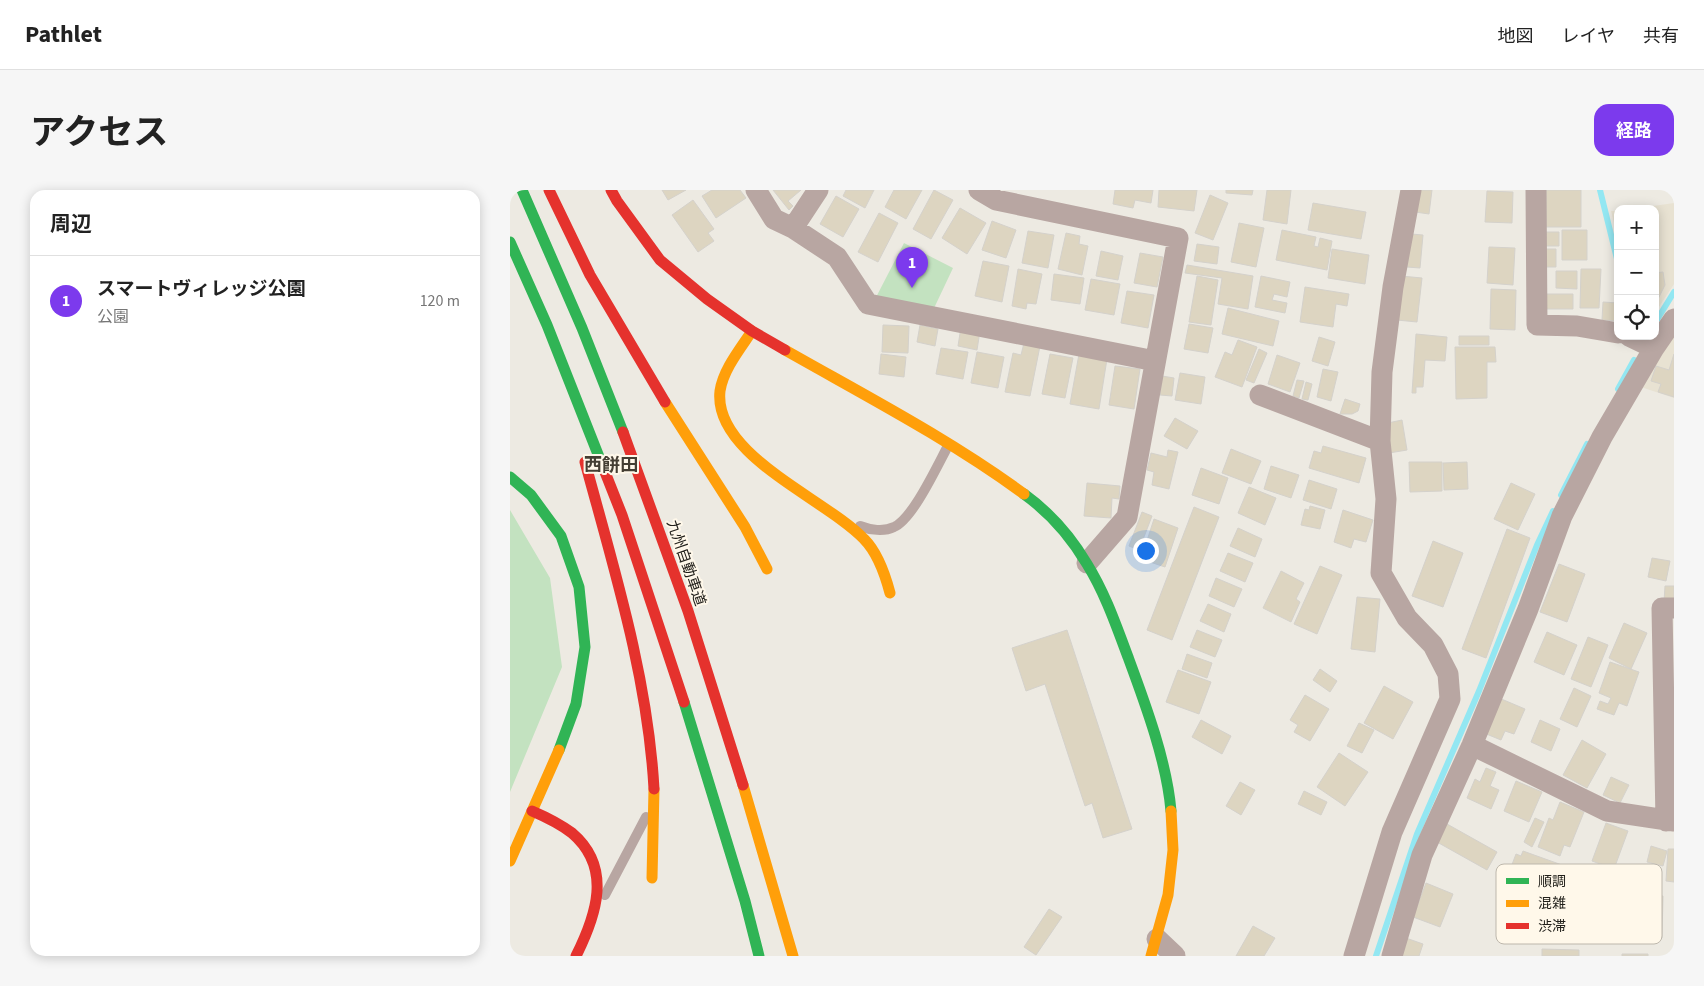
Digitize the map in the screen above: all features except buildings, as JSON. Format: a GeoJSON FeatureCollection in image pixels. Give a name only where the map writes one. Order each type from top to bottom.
{"type":"FeatureCollection","features":[{"type":"Feature","properties":{"kind":"main road","name":"九州自動車道"},"geometry":{"type":"LineString","coordinates":[[522,190],[563,283],[619,422],[671,561],[762,845],[792,956]]}},
{"type":"Feature","properties":{"kind":"main road"},"geometry":{"type":"LineString","coordinates":[[549,190],[590,275],[674,418],[745,527],[767,569]]}},
{"type":"Feature","properties":{"kind":"main road"},"geometry":{"type":"LineString","coordinates":[[611,190],[617,202],[660,260],[706,299],[752,331],[950,443],[990,469],[1032,500],[1061,528],[1087,563],[1106,598],[1146,706],[1161,759],[1168,794],[1172,850],[1168,895],[1154,948]]}},
{"type":"Feature","properties":{"kind":"main road"},"geometry":{"type":"LineString","coordinates":[[510,242],[547,325],[622,515],[702,758],[745,901],[758,956]]}},
{"type":"Feature","properties":{"kind":"main road"},"geometry":{"type":"LineString","coordinates":[[547,325],[575,428]]}},
{"type":"Feature","properties":{"kind":"main road"},"geometry":{"type":"LineString","coordinates":[[752,331],[724,378],[720,393],[720,409],[724,422],[731,433],[755,458],[838,517],[863,538],[876,555],[886,574],[890,593]]}},
{"type":"Feature","properties":{"kind":"main road"},"geometry":{"type":"LineString","coordinates":[[583,456],[621,596],[636,660],[649,738],[654,800],[652,878]]}},
{"type":"Feature","properties":{"kind":"main road"},"geometry":{"type":"LineString","coordinates":[[510,477],[531,495],[561,536],[579,587],[586,647],[576,704],[555,760],[510,861]]}},
{"type":"Feature","properties":{"kind":"main road"},"geometry":{"type":"LineString","coordinates":[[532,811],[555,822],[577,838],[592,860],[598,878],[597,909],[576,956]]}},
{"type":"Feature","properties":{"kind":"street"},"geometry":{"type":"LineString","coordinates":[[756,190],[774,220],[793,228],[837,257],[868,304],[1155,361]]}},
{"type":"Feature","properties":{"kind":"street"},"geometry":{"type":"LineString","coordinates":[[793,228],[818,190]]}},
{"type":"Feature","properties":{"kind":"street"},"geometry":{"type":"LineString","coordinates":[[980,190],[996,200],[1178,238],[1127,517],[1087,563]]}},
{"type":"Feature","properties":{"kind":"street"},"geometry":{"type":"LineString","coordinates":[[1354,956],[1392,832],[1450,699],[1448,674],[1433,644],[1407,618],[1381,573],[1386,500],[1380,441],[1382,372],[1393,287],[1411,190]]}},
{"type":"Feature","properties":{"kind":"street"},"geometry":{"type":"LineString","coordinates":[[1536,190],[1537,325],[1577,326],[1614,333]]}},
{"type":"Feature","properties":{"kind":"street"},"geometry":{"type":"LineString","coordinates":[[1392,956],[1422,855],[1472,745],[1528,609],[1562,516],[1602,437],[1654,348],[1674,319]]}},
{"type":"Feature","properties":{"kind":"street"},"geometry":{"type":"LineString","coordinates":[[1638,340],[1654,348]]}},
{"type":"Feature","properties":{"kind":"street"},"geometry":{"type":"LineString","coordinates":[[1260,395],[1380,441]]}},
{"type":"Feature","properties":{"kind":"street"},"geometry":{"type":"LineString","coordinates":[[1472,745],[1607,811],[1670,821],[1669,723],[1662,608],[1674,608]]}},
{"type":"Feature","properties":{"kind":"street"},"geometry":{"type":"LineString","coordinates":[[1154,948],[1176,956]]}},
{"type":"Feature","properties":{"kind":"lane"},"geometry":{"type":"LineString","coordinates":[[838,517],[864,527],[881,530],[894,527],[904,520],[913,509],[950,443]]}},
{"type":"Feature","properties":{"kind":"lane"},"geometry":{"type":"LineString","coordinates":[[597,909],[620,869],[654,800]]}},
{"type":"Feature","properties":{"kind":"shaded area"},"geometry":{"type":"Polygon","coordinates":[[[1674,203],[1674,284],[1659,307],[1659,250],[1659,205],[1674,203]]]}},
{"type":"Feature","properties":{"kind":"shaded area"},"geometry":{"type":"Polygon","coordinates":[[[1611,211],[1614,211],[1614,223],[1611,211]]]}},
{"type":"Feature","properties":{"kind":"shaded area"},"geometry":{"type":"Polygon","coordinates":[[[1674,331],[1674,398],[1638,386],[1674,331]]]}},
{"type":"Feature","properties":{"kind":"green space"},"geometry":{"type":"Polygon","coordinates":[[[904,243],[953,268],[927,323],[871,307],[904,243]]]}},
{"type":"Feature","properties":{"kind":"green space"},"geometry":{"type":"Polygon","coordinates":[[[510,510],[550,578],[562,667],[510,792],[510,510]]]}},
{"type":"Feature","properties":{"kind":"waterway"},"geometry":{"type":"LineString","coordinates":[[1600,190],[1615,250]]}},
{"type":"Feature","properties":{"kind":"waterway"},"geometry":{"type":"LineString","coordinates":[[1659,316],[1674,292]]}},
{"type":"Feature","properties":{"kind":"waterway"},"geometry":{"type":"LineString","coordinates":[[1618,389],[1634,360]]}},
{"type":"Feature","properties":{"kind":"waterway"},"geometry":{"type":"LineString","coordinates":[[1561,495],[1587,444]]}},
{"type":"Feature","properties":{"kind":"waterway"},"geometry":{"type":"LineString","coordinates":[[1376,956],[1417,834],[1479,691],[1537,545],[1553,511]]}},
{"type":"Feature","properties":{"kind":"traffic: fast"},"geometry":{"type":"LineString","coordinates":[[522,190],[582,328],[623,432]]}},
{"type":"Feature","properties":{"kind":"traffic: fast"},"geometry":{"type":"LineString","coordinates":[[510,242],[547,325],[603,467]]}},
{"type":"Feature","properties":{"kind":"traffic: fast"},"geometry":{"type":"LineString","coordinates":[[510,477],[531,495],[561,536],[579,587],[585,647],[576,704],[559,750]]}},
{"type":"Feature","properties":{"kind":"traffic: fast"},"geometry":{"type":"LineString","coordinates":[[1024,494],[1051,517],[1067,535],[1087,564],[1105,598],[1148,713],[1165,773],[1171,811]]}},
{"type":"Feature","properties":{"kind":"traffic: fast"},"geometry":{"type":"LineString","coordinates":[[684,702],[745,901],[759,956]]}},
{"type":"Feature","properties":{"kind":"traffic: slow"},"geometry":{"type":"LineString","coordinates":[[752,331],[733,360],[725,375],[720,391],[723,414],[734,436],[752,455],[775,474],[847,524],[864,539],[877,557],[890,593]]}},
{"type":"Feature","properties":{"kind":"traffic: slow"},"geometry":{"type":"LineString","coordinates":[[785,350],[937,436],[1024,494]]}},
{"type":"Feature","properties":{"kind":"traffic: slow"},"geometry":{"type":"LineString","coordinates":[[665,402],[745,527],[767,569]]}},
{"type":"Feature","properties":{"kind":"traffic: slow"},"geometry":{"type":"LineString","coordinates":[[510,861],[559,750]]}},
{"type":"Feature","properties":{"kind":"traffic: slow"},"geometry":{"type":"LineString","coordinates":[[743,785],[793,956]]}},
{"type":"Feature","properties":{"kind":"traffic: slow"},"geometry":{"type":"LineString","coordinates":[[652,878],[654,789]]}},
{"type":"Feature","properties":{"kind":"traffic: slow"},"geometry":{"type":"LineString","coordinates":[[1151,956],[1168,895],[1173,850],[1171,811]]}},
{"type":"Feature","properties":{"kind":"traffic: jam"},"geometry":{"type":"LineString","coordinates":[[549,190],[590,275],[665,402]]}},
{"type":"Feature","properties":{"kind":"traffic: jam"},"geometry":{"type":"LineString","coordinates":[[611,190],[660,260],[707,299],[752,331],[785,350]]}},
{"type":"Feature","properties":{"kind":"traffic: jam"},"geometry":{"type":"LineString","coordinates":[[623,432],[688,611],[743,785]]}},
{"type":"Feature","properties":{"kind":"traffic: jam"},"geometry":{"type":"LineString","coordinates":[[585,462],[618,583],[637,665],[651,747],[654,789]]}},
{"type":"Feature","properties":{"kind":"traffic: jam"},"geometry":{"type":"LineString","coordinates":[[603,467],[622,515],[684,702]]}},
{"type":"Feature","properties":{"kind":"traffic: jam"},"geometry":{"type":"LineString","coordinates":[[532,811],[572,833],[585,847],[593,861],[597,877],[597,893],[590,925],[576,956]]}},
{"type":"Feature","properties":{"kind":"place","name":"スマートヴィレッジ公園"},"geometry":{"type":"Point","coordinates":[912,288]}},
{"type":"Feature","properties":{"kind":"district","name":"西餅田"},"geometry":{"type":"Point","coordinates":[611,465]}}]}
